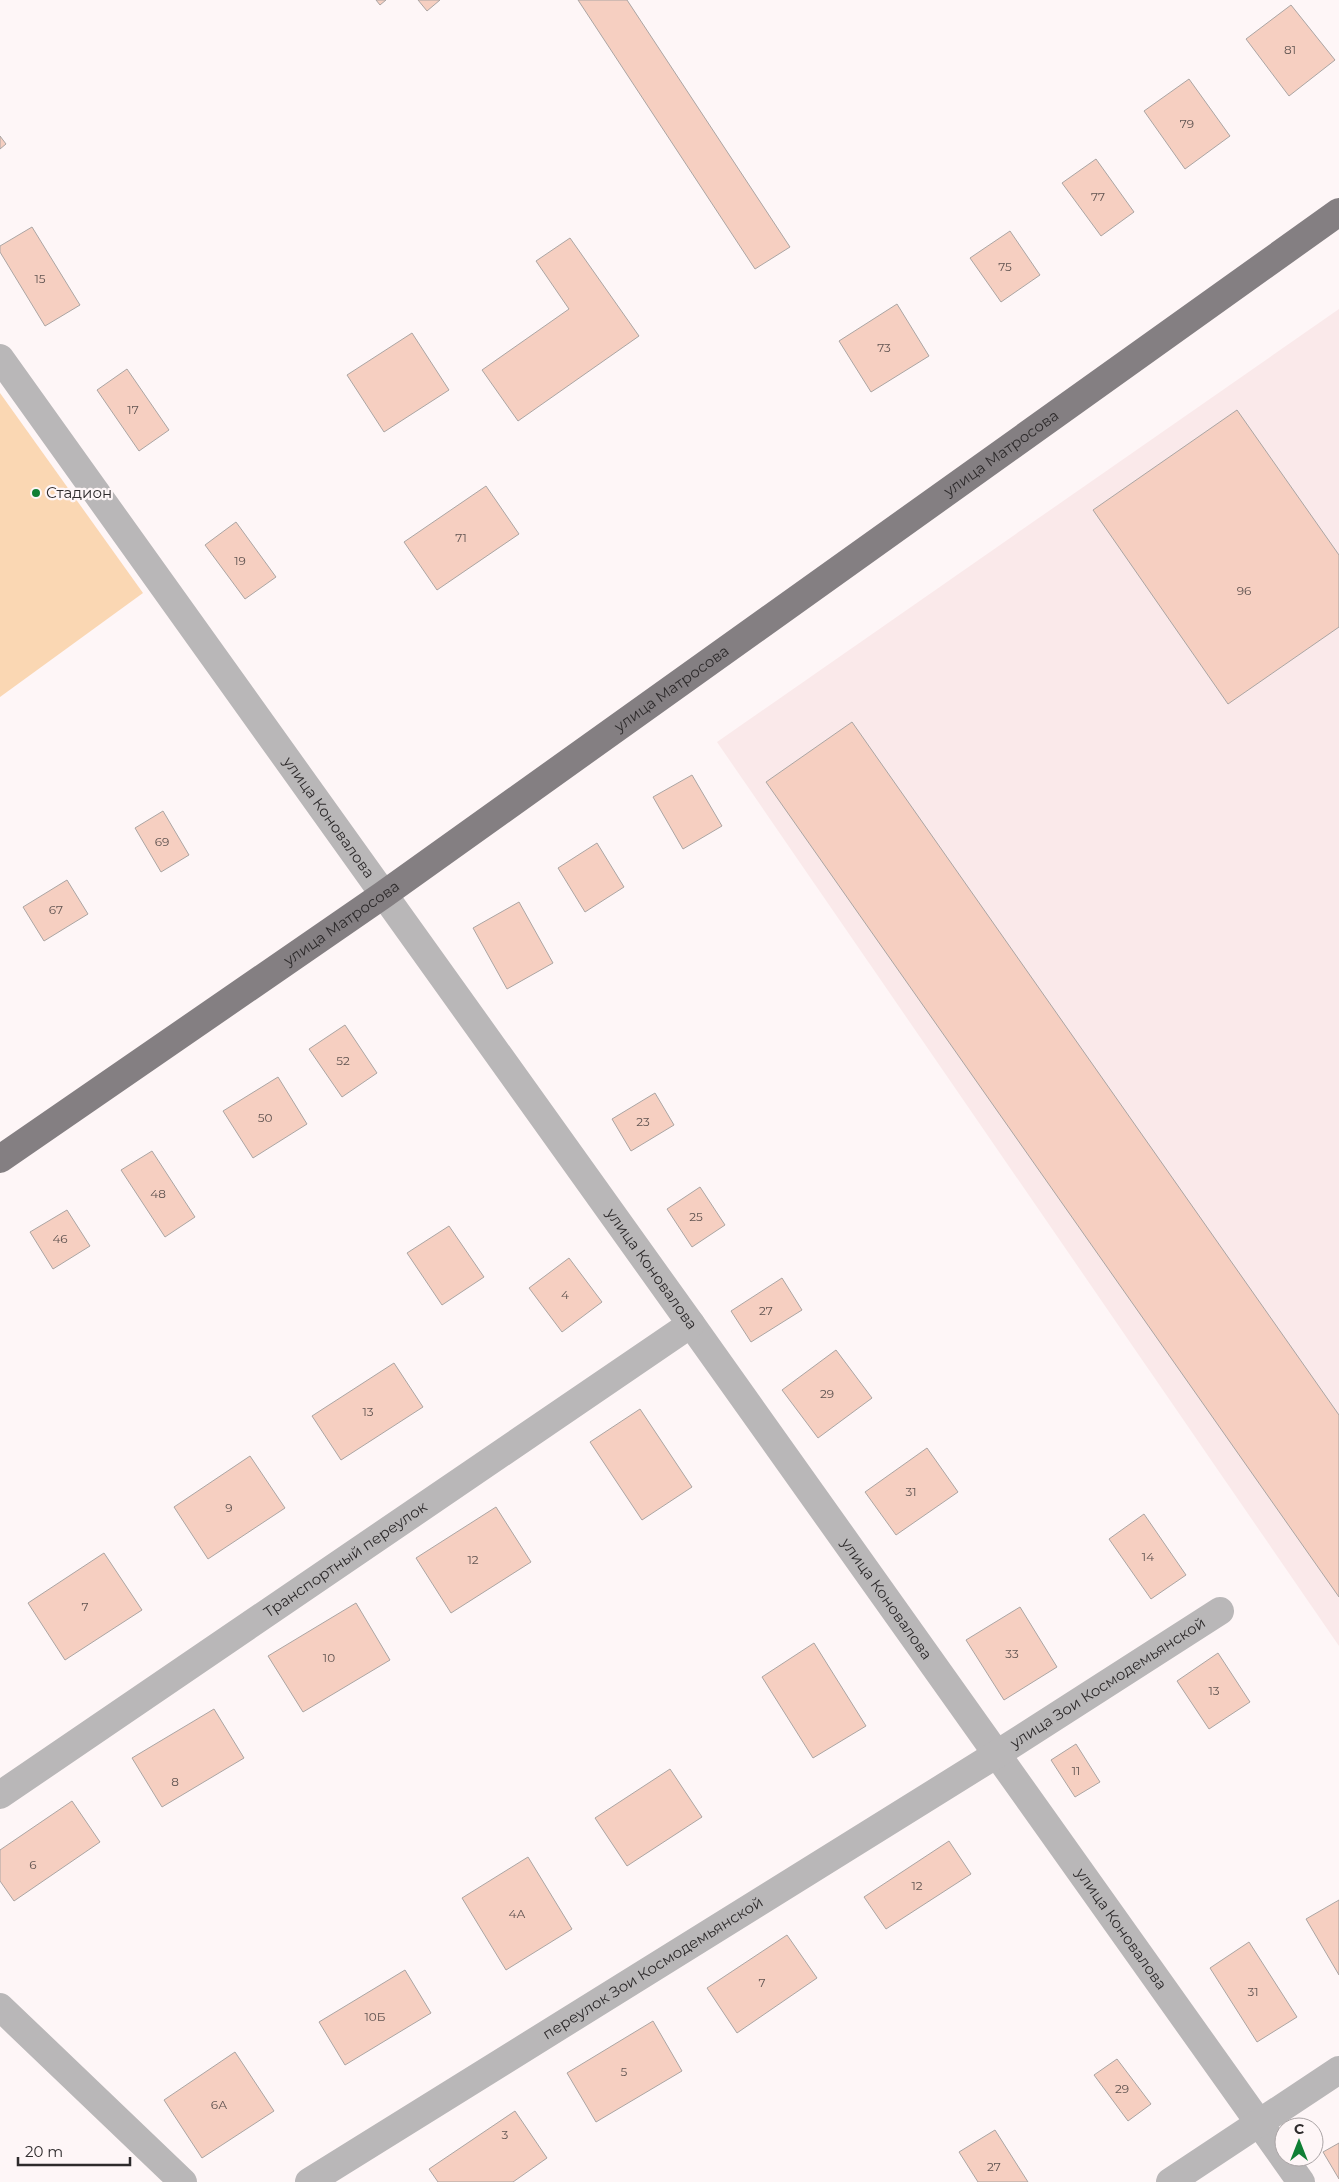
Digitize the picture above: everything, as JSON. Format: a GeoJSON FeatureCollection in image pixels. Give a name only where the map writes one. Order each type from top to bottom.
{"type":"FeatureCollection","features":[{"type":"Feature","properties":{"kind":"main road","name":"улица Матросова"},"geometry":{"type":"LineString","coordinates":[[0,1159],[383,895],[1339,212]]}},
{"type":"Feature","properties":{"kind":"street","name":"улица Коновалова"},"geometry":{"type":"LineString","coordinates":[[0,358],[691,1324],[1301,2182]]}},
{"type":"Feature","properties":{"kind":"street","name":"Транспортный переулок"},"geometry":{"type":"LineString","coordinates":[[0,1795],[691,1324]]}},
{"type":"Feature","properties":{"kind":"street","name":"улица Зои Космодемьянской"},"geometry":{"type":"LineString","coordinates":[[997,1754],[1220,1611]]}},
{"type":"Feature","properties":{"kind":"street","name":"переулок Зои Космодемьянской"},"geometry":{"type":"LineString","coordinates":[[309,2182],[997,1754]]}},
{"type":"Feature","properties":{"kind":"street"},"geometry":{"type":"LineString","coordinates":[[0,2008],[183,2182]]}},
{"type":"Feature","properties":{"kind":"street"},"geometry":{"type":"LineString","coordinates":[[1170,2182],[1339,2070]]}},
{"type":"Feature","properties":{"kind":"shaded area"},"geometry":{"type":"Polygon","coordinates":[[[1339,309],[1339,1646],[717,742],[1339,309]]]}},
{"type":"Feature","properties":{"kind":"shaded area","name":"Стадион"},"geometry":{"type":"Polygon","coordinates":[[[0,393],[143,593],[0,697],[0,393]]]}},
{"type":"Feature","properties":{"kind":"building"},"geometry":{"type":"Polygon","coordinates":[[[376,0],[386,0],[380,5],[376,0]]]}},
{"type":"Feature","properties":{"kind":"building"},"geometry":{"type":"Polygon","coordinates":[[[418,0],[440,0],[427,11],[418,0]]]}},
{"type":"Feature","properties":{"kind":"building"},"geometry":{"type":"Polygon","coordinates":[[[578,0],[627,0],[790,247],[755,269],[578,0]]]}},
{"type":"Feature","properties":{"kind":"building"},"geometry":{"type":"Polygon","coordinates":[[[1291,5],[1335,60],[1289,96],[1246,39],[1291,5]]]}},
{"type":"Feature","properties":{"kind":"building"},"geometry":{"type":"Polygon","coordinates":[[[1189,79],[1230,136],[1185,169],[1144,111],[1189,79]]]}},
{"type":"Feature","properties":{"kind":"building"},"geometry":{"type":"Polygon","coordinates":[[[0,136],[6,144],[0,149],[0,136]]]}},
{"type":"Feature","properties":{"kind":"building"},"geometry":{"type":"Polygon","coordinates":[[[1096,159],[1134,212],[1101,236],[1062,183],[1096,159]]]}},
{"type":"Feature","properties":{"kind":"building"},"geometry":{"type":"Polygon","coordinates":[[[32,227],[80,305],[45,326],[0,252],[0,246],[32,227]]]}},
{"type":"Feature","properties":{"kind":"building"},"geometry":{"type":"Polygon","coordinates":[[[1010,231],[1040,275],[1001,302],[970,258],[1010,231]]]}},
{"type":"Feature","properties":{"kind":"building"},"geometry":{"type":"Polygon","coordinates":[[[570,238],[639,336],[518,421],[482,370],[569,309],[536,261],[570,238]]]}},
{"type":"Feature","properties":{"kind":"building"},"geometry":{"type":"Polygon","coordinates":[[[897,304],[929,356],[871,392],[839,341],[897,304]]]}},
{"type":"Feature","properties":{"kind":"building"},"geometry":{"type":"Polygon","coordinates":[[[412,333],[449,390],[384,432],[347,375],[412,333]]]}},
{"type":"Feature","properties":{"kind":"building"},"geometry":{"type":"Polygon","coordinates":[[[127,369],[169,430],[139,451],[97,390],[127,369]]]}},
{"type":"Feature","properties":{"kind":"building"},"geometry":{"type":"Polygon","coordinates":[[[1237,410],[1339,555],[1339,627],[1228,704],[1093,510],[1237,410]]]}},
{"type":"Feature","properties":{"kind":"building"},"geometry":{"type":"Polygon","coordinates":[[[486,486],[519,534],[437,590],[404,542],[486,486]]]}},
{"type":"Feature","properties":{"kind":"building"},"geometry":{"type":"Polygon","coordinates":[[[236,522],[276,577],[245,599],[205,545],[236,522]]]}},
{"type":"Feature","properties":{"kind":"building"},"geometry":{"type":"Polygon","coordinates":[[[852,722],[1339,1415],[1339,1597],[766,782],[852,722]]]}},
{"type":"Feature","properties":{"kind":"building"},"geometry":{"type":"Polygon","coordinates":[[[692,775],[722,826],[683,849],[653,797],[692,775]]]}},
{"type":"Feature","properties":{"kind":"building"},"geometry":{"type":"Polygon","coordinates":[[[163,811],[189,855],[161,872],[135,828],[163,811]]]}},
{"type":"Feature","properties":{"kind":"building"},"geometry":{"type":"Polygon","coordinates":[[[597,843],[624,887],[585,912],[558,868],[597,843]]]}},
{"type":"Feature","properties":{"kind":"building"},"geometry":{"type":"Polygon","coordinates":[[[67,880],[88,914],[44,941],[23,907],[67,880]]]}},
{"type":"Feature","properties":{"kind":"building"},"geometry":{"type":"Polygon","coordinates":[[[519,902],[553,963],[507,989],[473,928],[519,902]]]}},
{"type":"Feature","properties":{"kind":"building"},"geometry":{"type":"Polygon","coordinates":[[[345,1025],[377,1073],[342,1097],[309,1049],[345,1025]]]}},
{"type":"Feature","properties":{"kind":"building"},"geometry":{"type":"Polygon","coordinates":[[[278,1077],[307,1124],[253,1158],[223,1111],[278,1077]]]}},
{"type":"Feature","properties":{"kind":"building"},"geometry":{"type":"Polygon","coordinates":[[[655,1093],[674,1125],[631,1151],[612,1119],[655,1093]]]}},
{"type":"Feature","properties":{"kind":"building"},"geometry":{"type":"Polygon","coordinates":[[[152,1151],[195,1217],[165,1237],[121,1170],[152,1151]]]}},
{"type":"Feature","properties":{"kind":"building"},"geometry":{"type":"Polygon","coordinates":[[[700,1187],[725,1225],[692,1247],[667,1209],[700,1187]]]}},
{"type":"Feature","properties":{"kind":"building"},"geometry":{"type":"Polygon","coordinates":[[[67,1210],[90,1246],[53,1269],[30,1232],[67,1210]]]}},
{"type":"Feature","properties":{"kind":"building"},"geometry":{"type":"Polygon","coordinates":[[[449,1226],[484,1277],[442,1305],[407,1253],[449,1226]]]}},
{"type":"Feature","properties":{"kind":"building"},"geometry":{"type":"Polygon","coordinates":[[[569,1258],[602,1302],[562,1332],[529,1288],[569,1258]]]}},
{"type":"Feature","properties":{"kind":"building"},"geometry":{"type":"Polygon","coordinates":[[[782,1278],[802,1310],[751,1342],[731,1311],[782,1278]]]}},
{"type":"Feature","properties":{"kind":"building"},"geometry":{"type":"Polygon","coordinates":[[[836,1350],[872,1398],[818,1438],[782,1390],[836,1350]]]}},
{"type":"Feature","properties":{"kind":"building"},"geometry":{"type":"Polygon","coordinates":[[[394,1363],[423,1407],[341,1460],[312,1416],[394,1363]]]}},
{"type":"Feature","properties":{"kind":"building"},"geometry":{"type":"Polygon","coordinates":[[[640,1409],[692,1487],[642,1520],[590,1442],[640,1409]]]}},
{"type":"Feature","properties":{"kind":"building"},"geometry":{"type":"Polygon","coordinates":[[[927,1448],[958,1492],[896,1535],[865,1492],[927,1448]]]}},
{"type":"Feature","properties":{"kind":"building"},"geometry":{"type":"Polygon","coordinates":[[[250,1456],[285,1508],[208,1559],[174,1507],[250,1456]]]}},
{"type":"Feature","properties":{"kind":"building"},"geometry":{"type":"Polygon","coordinates":[[[496,1507],[531,1562],[451,1613],[416,1558],[496,1507]]]}},
{"type":"Feature","properties":{"kind":"building"},"geometry":{"type":"Polygon","coordinates":[[[1144,1514],[1186,1575],[1151,1599],[1109,1539],[1144,1514]]]}},
{"type":"Feature","properties":{"kind":"building"},"geometry":{"type":"Polygon","coordinates":[[[104,1553],[142,1610],[65,1660],[28,1603],[104,1553]]]}},
{"type":"Feature","properties":{"kind":"building"},"geometry":{"type":"Polygon","coordinates":[[[356,1603],[390,1660],[303,1712],[268,1656],[356,1603]]]}},
{"type":"Feature","properties":{"kind":"building"},"geometry":{"type":"Polygon","coordinates":[[[1020,1607],[1057,1667],[1004,1700],[966,1640],[1020,1607]]]}},
{"type":"Feature","properties":{"kind":"building"},"geometry":{"type":"Polygon","coordinates":[[[814,1643],[866,1726],[813,1758],[762,1677],[814,1643]]]}},
{"type":"Feature","properties":{"kind":"building"},"geometry":{"type":"Polygon","coordinates":[[[1218,1653],[1250,1702],[1209,1729],[1177,1681],[1218,1653]]]}},
{"type":"Feature","properties":{"kind":"building"},"geometry":{"type":"Polygon","coordinates":[[[214,1709],[244,1758],[162,1807],[132,1758],[214,1709]]]}},
{"type":"Feature","properties":{"kind":"building"},"geometry":{"type":"Polygon","coordinates":[[[1076,1744],[1100,1782],[1075,1797],[1051,1760],[1076,1744]]]}},
{"type":"Feature","properties":{"kind":"building"},"geometry":{"type":"Polygon","coordinates":[[[670,1769],[702,1817],[627,1866],[595,1818],[670,1769]]]}},
{"type":"Feature","properties":{"kind":"building"},"geometry":{"type":"Polygon","coordinates":[[[72,1801],[100,1842],[14,1901],[0,1881],[0,1850],[72,1801]]]}},
{"type":"Feature","properties":{"kind":"building"},"geometry":{"type":"Polygon","coordinates":[[[949,1841],[971,1874],[886,1929],[864,1897],[949,1841]]]}},
{"type":"Feature","properties":{"kind":"building"},"geometry":{"type":"Polygon","coordinates":[[[528,1857],[572,1929],[506,1970],[462,1898],[528,1857]]]}},
{"type":"Feature","properties":{"kind":"building"},"geometry":{"type":"Polygon","coordinates":[[[1339,1900],[1339,1975],[1306,1919],[1339,1900]]]}},
{"type":"Feature","properties":{"kind":"building"},"geometry":{"type":"Polygon","coordinates":[[[787,1935],[817,1978],[737,2033],[707,1988],[787,1935]]]}},
{"type":"Feature","properties":{"kind":"building"},"geometry":{"type":"Polygon","coordinates":[[[1249,1942],[1297,2017],[1257,2042],[1210,1968],[1249,1942]]]}},
{"type":"Feature","properties":{"kind":"building"},"geometry":{"type":"Polygon","coordinates":[[[405,1970],[431,2013],[345,2065],[319,2022],[405,1970]]]}},
{"type":"Feature","properties":{"kind":"building"},"geometry":{"type":"Polygon","coordinates":[[[653,2021],[682,2071],[596,2122],[567,2073],[653,2021]]]}},
{"type":"Feature","properties":{"kind":"building"},"geometry":{"type":"Polygon","coordinates":[[[235,2052],[274,2111],[202,2158],[164,2100],[235,2052]]]}},
{"type":"Feature","properties":{"kind":"building"},"geometry":{"type":"Polygon","coordinates":[[[1117,2059],[1151,2104],[1128,2121],[1094,2075],[1117,2059]]]}},
{"type":"Feature","properties":{"kind":"building"},"geometry":{"type":"Polygon","coordinates":[[[515,2111],[547,2158],[513,2182],[438,2182],[429,2169],[515,2111]]]}},
{"type":"Feature","properties":{"kind":"building"},"geometry":{"type":"Polygon","coordinates":[[[995,2130],[1028,2182],[978,2182],[959,2152],[995,2130]]]}},
{"type":"Feature","properties":{"kind":"building"},"geometry":{"type":"Polygon","coordinates":[[[1339,2143],[1339,2179],[1324,2154],[1324,2151],[1339,2143]]]}},
{"type":"Feature","properties":{"kind":"place","name":"Стадион"},"geometry":{"type":"Point","coordinates":[36,493]}}]}
